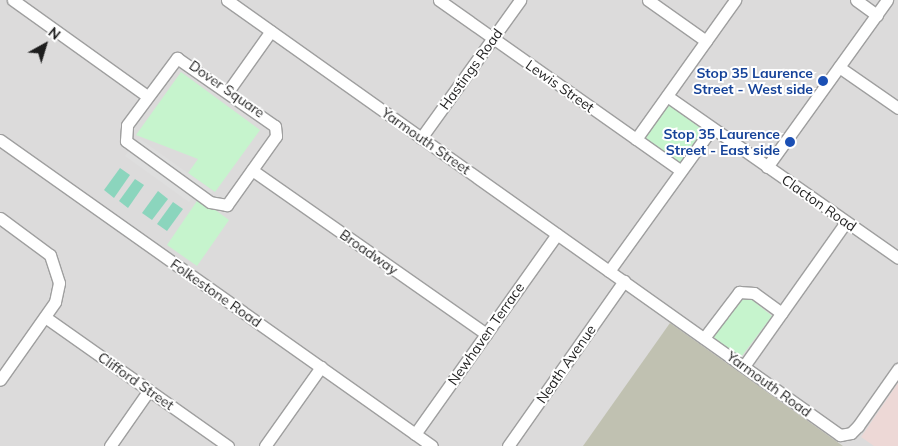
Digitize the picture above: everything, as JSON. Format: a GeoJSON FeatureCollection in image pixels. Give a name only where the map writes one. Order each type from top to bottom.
{"type":"FeatureCollection","features":[{"type":"Feature","properties":{"kind":"street"},"geometry":{"type":"LineString","coordinates":[[13,0],[147,96]]}},
{"type":"Feature","properties":{"kind":"street","name":"Yarmouth Street"},"geometry":{"type":"LineString","coordinates":[[227,0],[624,281]]}},
{"type":"Feature","properties":{"kind":"street","name":"Lewis Street"},"geometry":{"type":"LineString","coordinates":[[439,0],[681,171]]}},
{"type":"Feature","properties":{"kind":"street","name":"Hastings Road"},"geometry":{"type":"LineString","coordinates":[[421,138],[520,0]]}},
{"type":"Feature","properties":{"kind":"street"},"geometry":{"type":"LineString","coordinates":[[648,0],[706,41]]}},
{"type":"Feature","properties":{"kind":"street"},"geometry":{"type":"LineString","coordinates":[[636,139],[735,0]]}},
{"type":"Feature","properties":{"kind":"street"},"geometry":{"type":"LineString","coordinates":[[856,0],[877,15]]}},
{"type":"Feature","properties":{"kind":"street"},"geometry":{"type":"LineString","coordinates":[[767,167],[888,0]]}},
{"type":"Feature","properties":{"kind":"street"},"geometry":{"type":"LineString","coordinates":[[229,90],[271,31]]}},
{"type":"Feature","properties":{"kind":"street","name":"Dover Square"},"geometry":{"type":"LineString","coordinates":[[177,58],[229,90],[276,126],[276,136],[231,202],[216,205],[131,146],[125,135],[127,125],[147,96],[177,58]]}},
{"type":"Feature","properties":{"kind":"street"},"geometry":{"type":"LineString","coordinates":[[839,67],[898,108]]}},
{"type":"Feature","properties":{"kind":"street","name":"Clacton Road"},"geometry":{"type":"LineString","coordinates":[[666,96],[898,258]]}},
{"type":"Feature","properties":{"kind":"street"},"geometry":{"type":"LineString","coordinates":[[609,271],[712,128]]}},
{"type":"Feature","properties":{"kind":"street","name":"Folkestone Road"},"geometry":{"type":"LineString","coordinates":[[0,140],[432,446]]}},
{"type":"Feature","properties":{"kind":"street","name":"Broadway"},"geometry":{"type":"LineString","coordinates":[[252,170],[486,334]]}},
{"type":"Feature","properties":{"kind":"street"},"geometry":{"type":"LineString","coordinates":[[0,218],[50,255],[58,276],[55,302],[0,380]]}},
{"type":"Feature","properties":{"kind":"street"},"geometry":{"type":"LineString","coordinates":[[744,366],[846,222]]}},
{"type":"Feature","properties":{"kind":"street","name":"Newhaven Terrace"},"geometry":{"type":"LineString","coordinates":[[415,434],[557,234]]}},
{"type":"Feature","properties":{"kind":"street","name":"Yarmouth Road"},"geometry":{"type":"LineString","coordinates":[[624,281],[844,435],[858,426],[898,369]]}},
{"type":"Feature","properties":{"kind":"street","name":"Neath Avenue"},"geometry":{"type":"LineString","coordinates":[[508,446],[624,281]]}},
{"type":"Feature","properties":{"kind":"street"},"geometry":{"type":"LineString","coordinates":[[704,338],[739,292],[754,293],[782,313]]}},
{"type":"Feature","properties":{"kind":"street","name":"Clifford Street"},"geometry":{"type":"LineString","coordinates":[[45,317],[228,446]]}},
{"type":"Feature","properties":{"kind":"street"},"geometry":{"type":"LineString","coordinates":[[265,446],[321,367]]}},
{"type":"Feature","properties":{"kind":"street"},"geometry":{"type":"LineString","coordinates":[[110,446],[149,390]]}},
{"type":"Feature","properties":{"kind":"shaded area"},"geometry":{"type":"Polygon","coordinates":[[[0,0],[898,0],[898,446],[0,446],[0,0]]]}},
{"type":"Feature","properties":{"kind":"shaded area"},"geometry":{"type":"Polygon","coordinates":[[[140,139],[213,191],[209,197],[136,145],[140,139]]]}},
{"type":"Feature","properties":{"kind":"shaded area"},"geometry":{"type":"Polygon","coordinates":[[[130,149],[194,195],[189,202],[125,156],[130,149]]]}},
{"type":"Feature","properties":{"kind":"shaded area"},"geometry":{"type":"Polygon","coordinates":[[[670,323],[843,446],[583,446],[670,323]]]}},
{"type":"Feature","properties":{"kind":"shaded area"},"geometry":{"type":"Polygon","coordinates":[[[898,383],[898,446],[874,446],[861,437],[898,383]]]}},
{"type":"Feature","properties":{"kind":"green space"},"geometry":{"type":"Polygon","coordinates":[[[181,72],[260,130],[215,192],[188,173],[198,159],[136,135],[181,72]]]}},
{"type":"Feature","properties":{"kind":"green space"},"geometry":{"type":"Polygon","coordinates":[[[669,105],[703,130],[680,163],[644,140],[669,105]]]}},
{"type":"Feature","properties":{"kind":"green space"},"geometry":{"type":"Polygon","coordinates":[[[120,168],[130,175],[114,198],[104,190],[120,168]]]}},
{"type":"Feature","properties":{"kind":"green space"},"geometry":{"type":"Polygon","coordinates":[[[135,179],[144,185],[128,208],[119,201],[135,179]]]}},
{"type":"Feature","properties":{"kind":"green space"},"geometry":{"type":"Polygon","coordinates":[[[158,191],[168,199],[152,220],[142,213],[158,191]]]}},
{"type":"Feature","properties":{"kind":"green space"},"geometry":{"type":"Polygon","coordinates":[[[199,198],[229,220],[197,266],[167,245],[199,198]]]}},
{"type":"Feature","properties":{"kind":"green space"},"geometry":{"type":"Polygon","coordinates":[[[173,202],[183,209],[167,231],[157,224],[173,202]]]}},
{"type":"Feature","properties":{"kind":"green space"},"geometry":{"type":"Polygon","coordinates":[[[740,298],[751,299],[772,316],[741,357],[713,337],[740,298]]]}},
{"type":"Feature","properties":{"kind":"place","name":"Stop 35 Laurence Street - West side"},"geometry":{"type":"Point","coordinates":[823,81]}},
{"type":"Feature","properties":{"kind":"place","name":"Stop 35 Laurence Street - East side"},"geometry":{"type":"Point","coordinates":[790,142]}}]}
